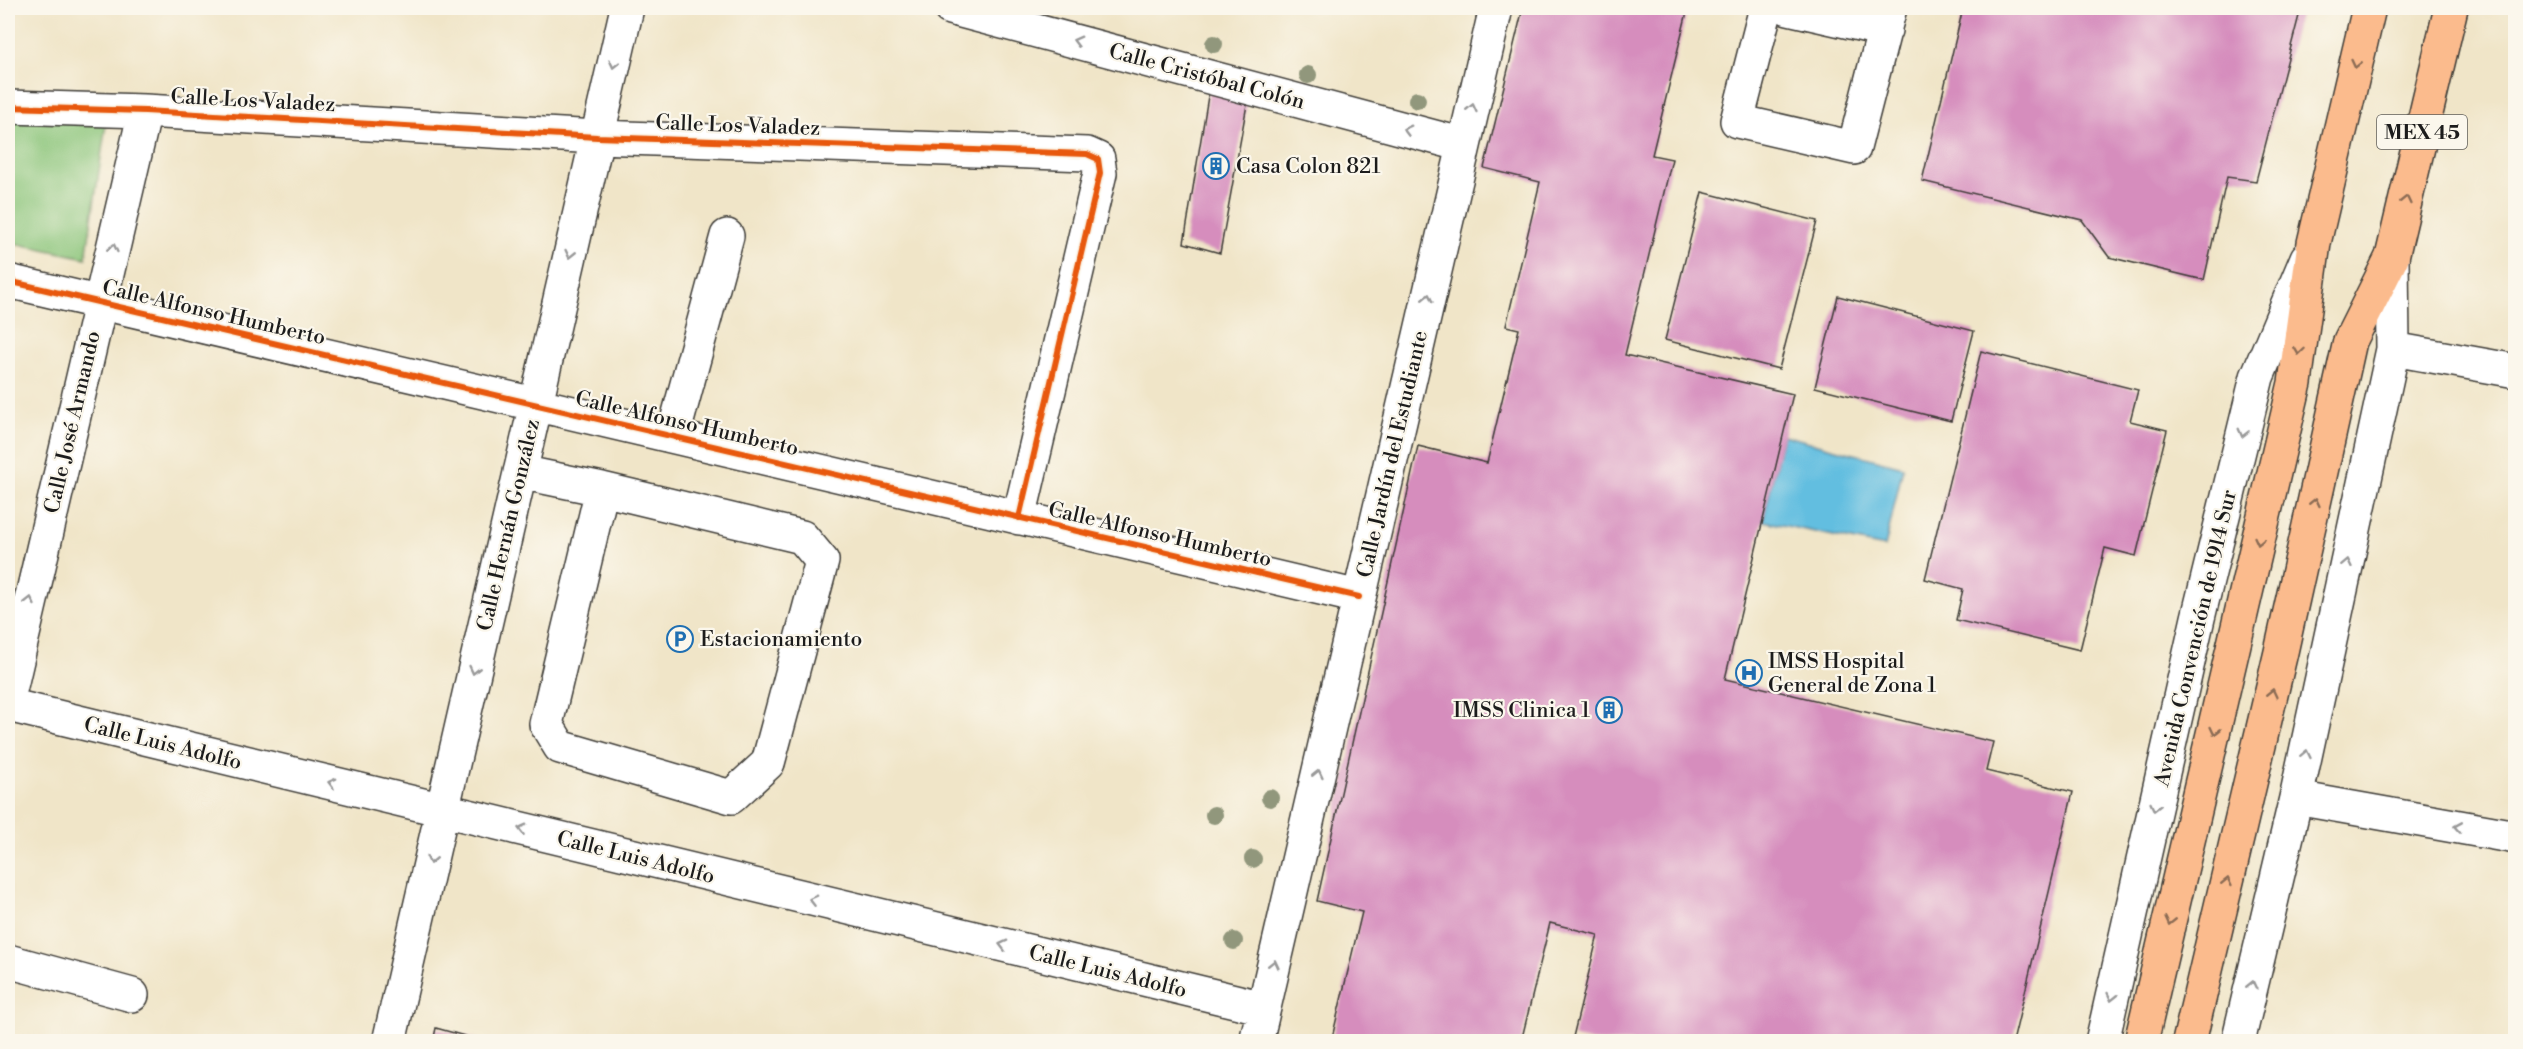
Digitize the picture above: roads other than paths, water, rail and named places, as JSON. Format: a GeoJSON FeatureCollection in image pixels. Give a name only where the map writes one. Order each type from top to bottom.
{"type":"FeatureCollection","features":[{"type":"Feature","properties":{"kind":"main road","name":"Avenida Convención de 1914 Sur"},"geometry":{"type":"LineString","coordinates":[[2141,1041],[2295,383],[2314,243],[2369,8]]}},
{"type":"Feature","properties":{"kind":"main road","name":"MEX 45"},"geometry":{"type":"LineString","coordinates":[[2392,257],[2451,8]]}},
{"type":"Feature","properties":{"kind":"main road"},"geometry":{"type":"LineString","coordinates":[[2189,1041],[2281,652],[2350,341],[2392,257]]}},
{"type":"Feature","properties":{"kind":"street","name":"Calle Hernán González"},"geometry":{"type":"LineString","coordinates":[[389,1041],[627,8]]}},
{"type":"Feature","properties":{"kind":"street","name":"Calle Cristóbal Colón"},"geometry":{"type":"LineString","coordinates":[[950,8],[1464,146]]}},
{"type":"Feature","properties":{"kind":"street","name":"Calle Jardín del Estudiante"},"geometry":{"type":"LineString","coordinates":[[1256,1041],[1496,8]]}},
{"type":"Feature","properties":{"kind":"street"},"geometry":{"type":"LineString","coordinates":[[1766,8],[1737,121],[1854,148],[1887,19],[1788,8]]}},
{"type":"Feature","properties":{"kind":"street","name":"Calle Los Valadez"},"geometry":{"type":"LineString","coordinates":[[8,107],[145,111],[597,137],[1087,154],[1098,159],[1100,173],[1019,518]]}},
{"type":"Feature","properties":{"kind":"street","name":"Calle José Armando"},"geometry":{"type":"LineString","coordinates":[[8,699],[145,111]]}},
{"type":"Feature","properties":{"kind":"street"},"geometry":{"type":"LineString","coordinates":[[673,436],[727,236]]}},
{"type":"Feature","properties":{"kind":"street","name":"Avenida Convención de 1914 Sur"},"geometry":{"type":"LineString","coordinates":[[2102,1041],[2198,618],[2257,377],[2314,243]]}},
{"type":"Feature","properties":{"kind":"street","name":"MEX 45"},"geometry":{"type":"LineString","coordinates":[[2238,1041],[2296,798],[2393,350],[2392,257]]}},
{"type":"Feature","properties":{"kind":"street","name":"Calle Alfonso Humberto"},"geometry":{"type":"LineString","coordinates":[[8,281],[1359,597]]}},
{"type":"Feature","properties":{"kind":"street"},"geometry":{"type":"LineString","coordinates":[[2393,350],[2516,371]]}},
{"type":"Feature","properties":{"kind":"street"},"geometry":{"type":"LineString","coordinates":[[520,472],[602,489],[802,537],[822,561],[768,764],[731,797],[560,747],[546,724],[602,489]]}},
{"type":"Feature","properties":{"kind":"street","name":"Calle Luis Adolfo"},"geometry":{"type":"LineString","coordinates":[[8,705],[1264,1008]]}},
{"type":"Feature","properties":{"kind":"street"},"geometry":{"type":"LineString","coordinates":[[2296,798],[2516,837]]}},
{"type":"Feature","properties":{"kind":"street"},"geometry":{"type":"LineString","coordinates":[[8,961],[132,995]]}},
{"type":"Feature","properties":{"kind":"water"},"geometry":{"type":"Polygon","coordinates":[[[1783,435],[1903,467],[1885,547],[1763,521],[1783,435]]]}},
{"type":"Feature","properties":{"kind":"place","name":"Casa Colon 821"},"geometry":{"type":"Point","coordinates":[1216,166]}},
{"type":"Feature","properties":{"kind":"place","name":"Estacionamiento"},"geometry":{"type":"Point","coordinates":[680,639]}},
{"type":"Feature","properties":{"kind":"place","name":"IMSS Hospital General de Zona 1"},"geometry":{"type":"Point","coordinates":[1749,673]}},
{"type":"Feature","properties":{"kind":"place","name":"IMSS Clinica 1"},"geometry":{"type":"Point","coordinates":[1609,710]}}]}
